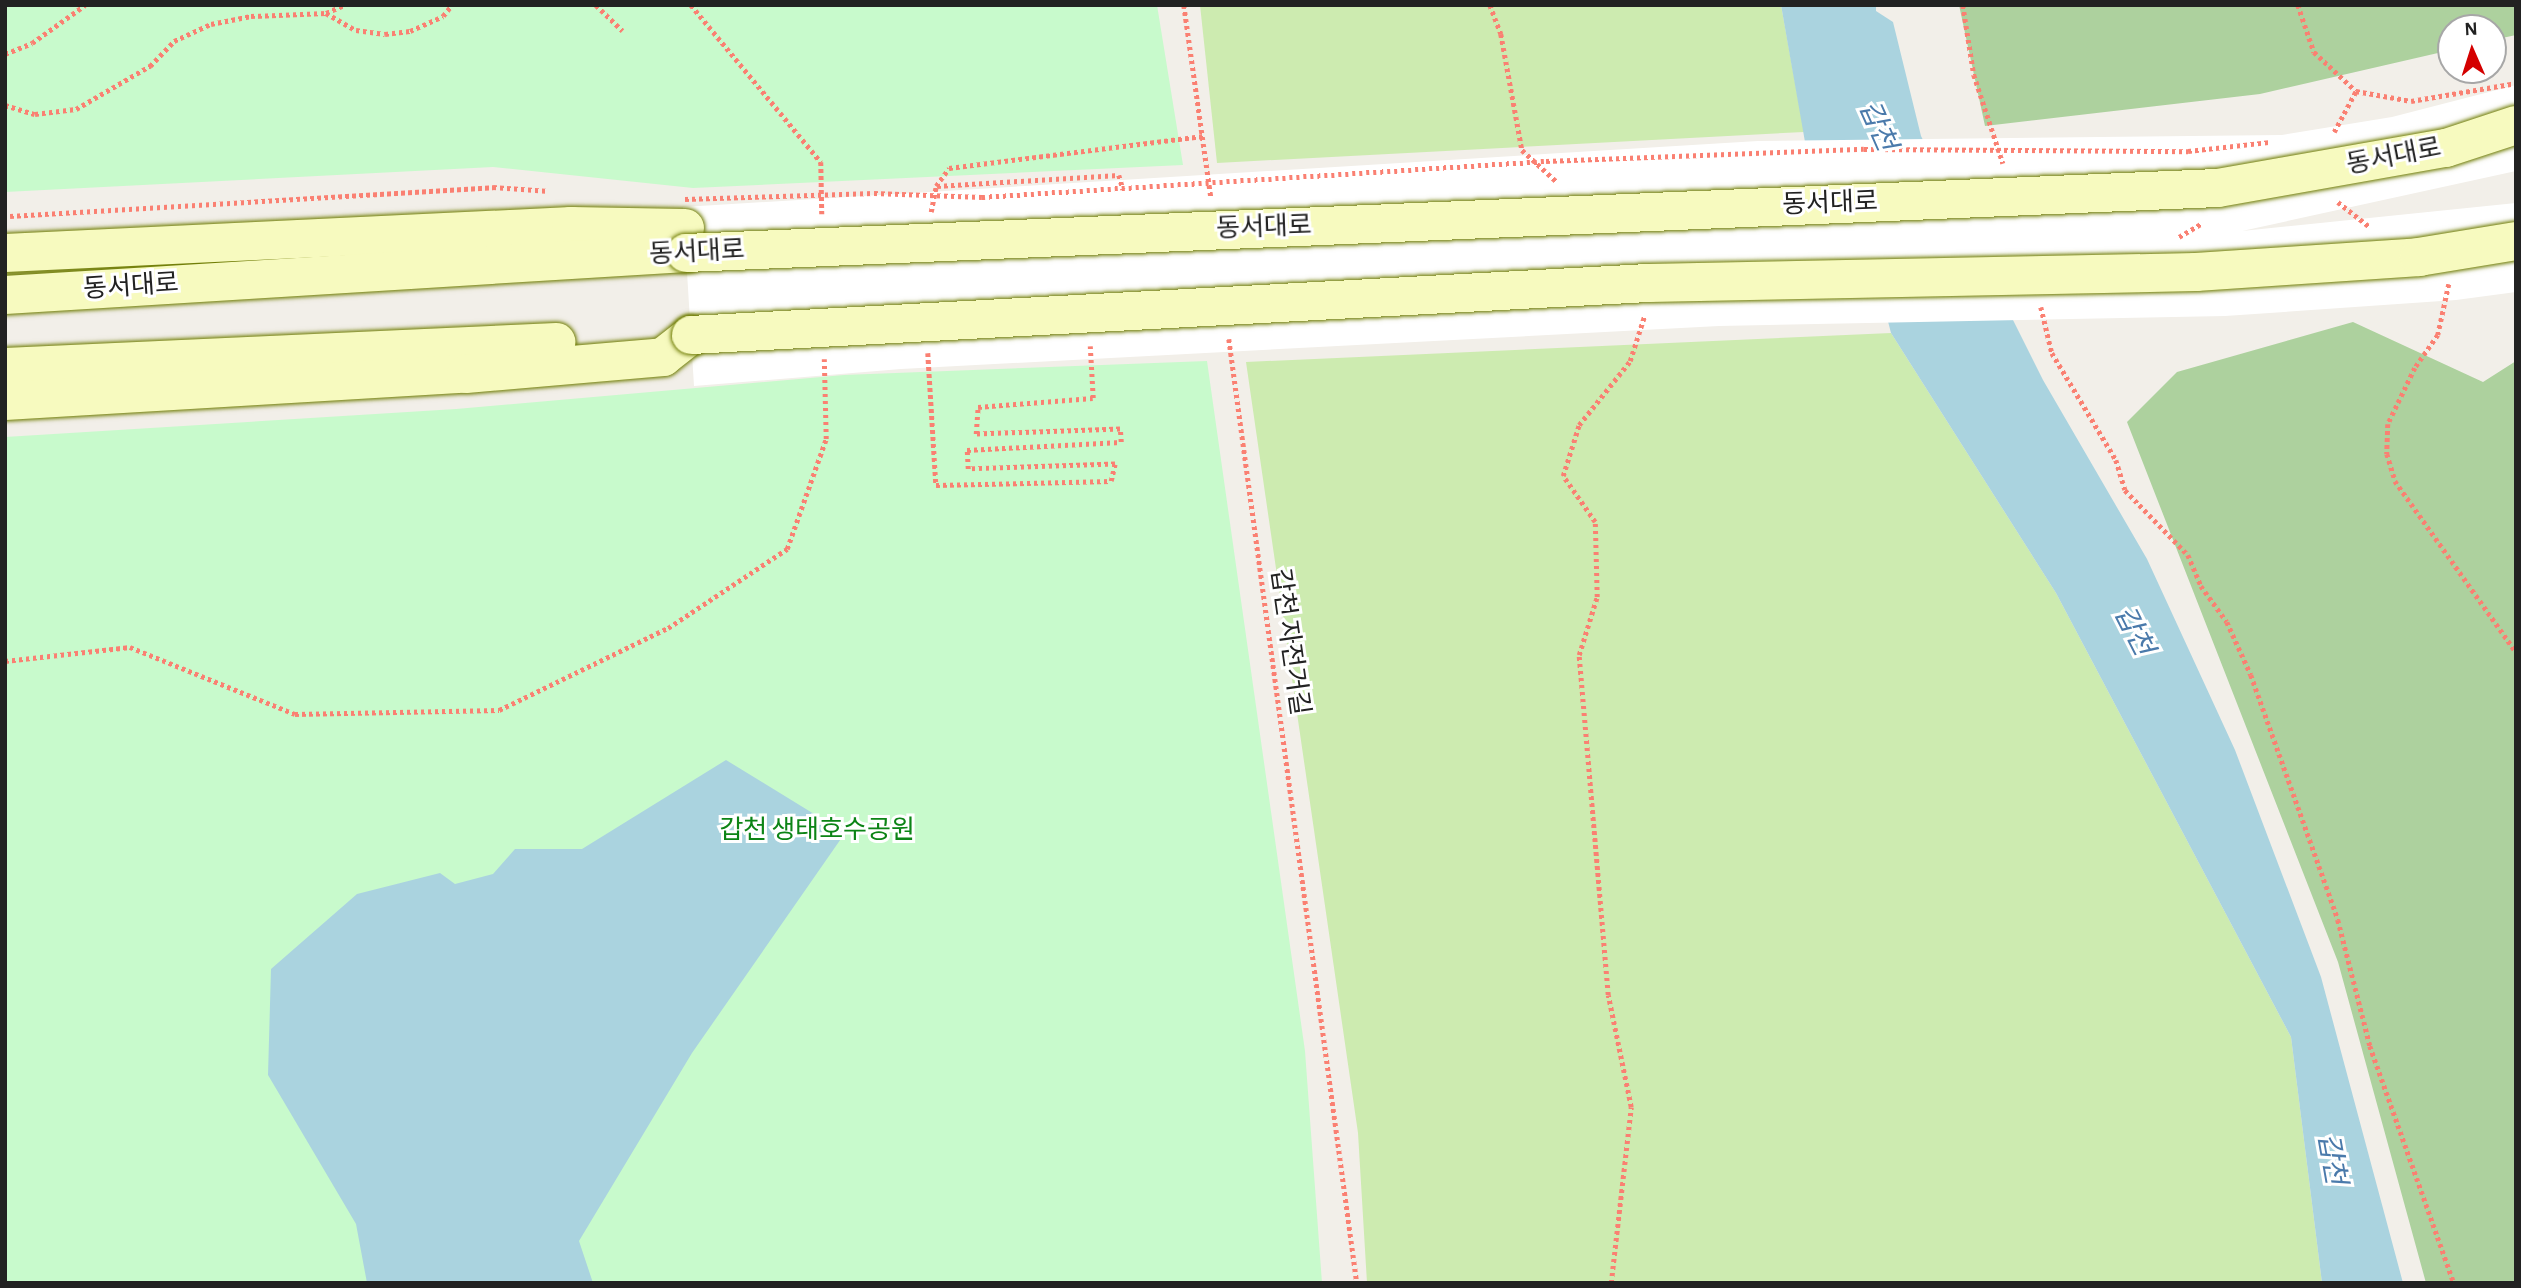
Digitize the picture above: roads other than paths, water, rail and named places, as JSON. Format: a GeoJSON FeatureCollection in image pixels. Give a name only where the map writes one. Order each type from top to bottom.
{"type":"FeatureCollection","features":[{"type":"Feature","properties":{"kind":"street","name":"동서대로"},"geometry":{"type":"LineString","coordinates":[[5,295],[682,220],[1014,238],[2218,188],[2446,148],[2516,125]]}},
{"type":"Feature","properties":{"kind":"street"},"geometry":{"type":"LineString","coordinates":[[5,253],[682,220]]}},
{"type":"Feature","properties":{"kind":"street"},"geometry":{"type":"LineString","coordinates":[[5,367],[691,335],[1649,283],[2196,272],[2419,257],[2516,241]]}},
{"type":"Feature","properties":{"kind":"street"},"geometry":{"type":"LineString","coordinates":[[5,401],[466,374],[663,357],[691,335]]}},
{"type":"Feature","properties":{"kind":"water","name":"갑천"},"geometry":{"type":"Polygon","coordinates":[[[1781,5],[1876,5],[1876,11],[1893,22],[1921,136],[2043,380],[2147,559],[2235,750],[2321,977],[2403,1283],[2322,1283],[2291,1037],[2056,593],[1891,333],[1876,275],[1805,142],[1781,5]]]}},
{"type":"Feature","properties":{"kind":"water"},"geometry":{"type":"Polygon","coordinates":[[[726,760],[845,833],[692,1053],[579,1241],[593,1283],[367,1283],[356,1224],[268,1075],[271,969],[357,894],[440,873],[455,884],[493,874],[515,849],[582,849],[726,760]]]}},
{"type":"Feature","properties":{"kind":"park label","name":"갑천 생태호수공원"},"geometry":{"type":"Point","coordinates":[817,831]}}]}
